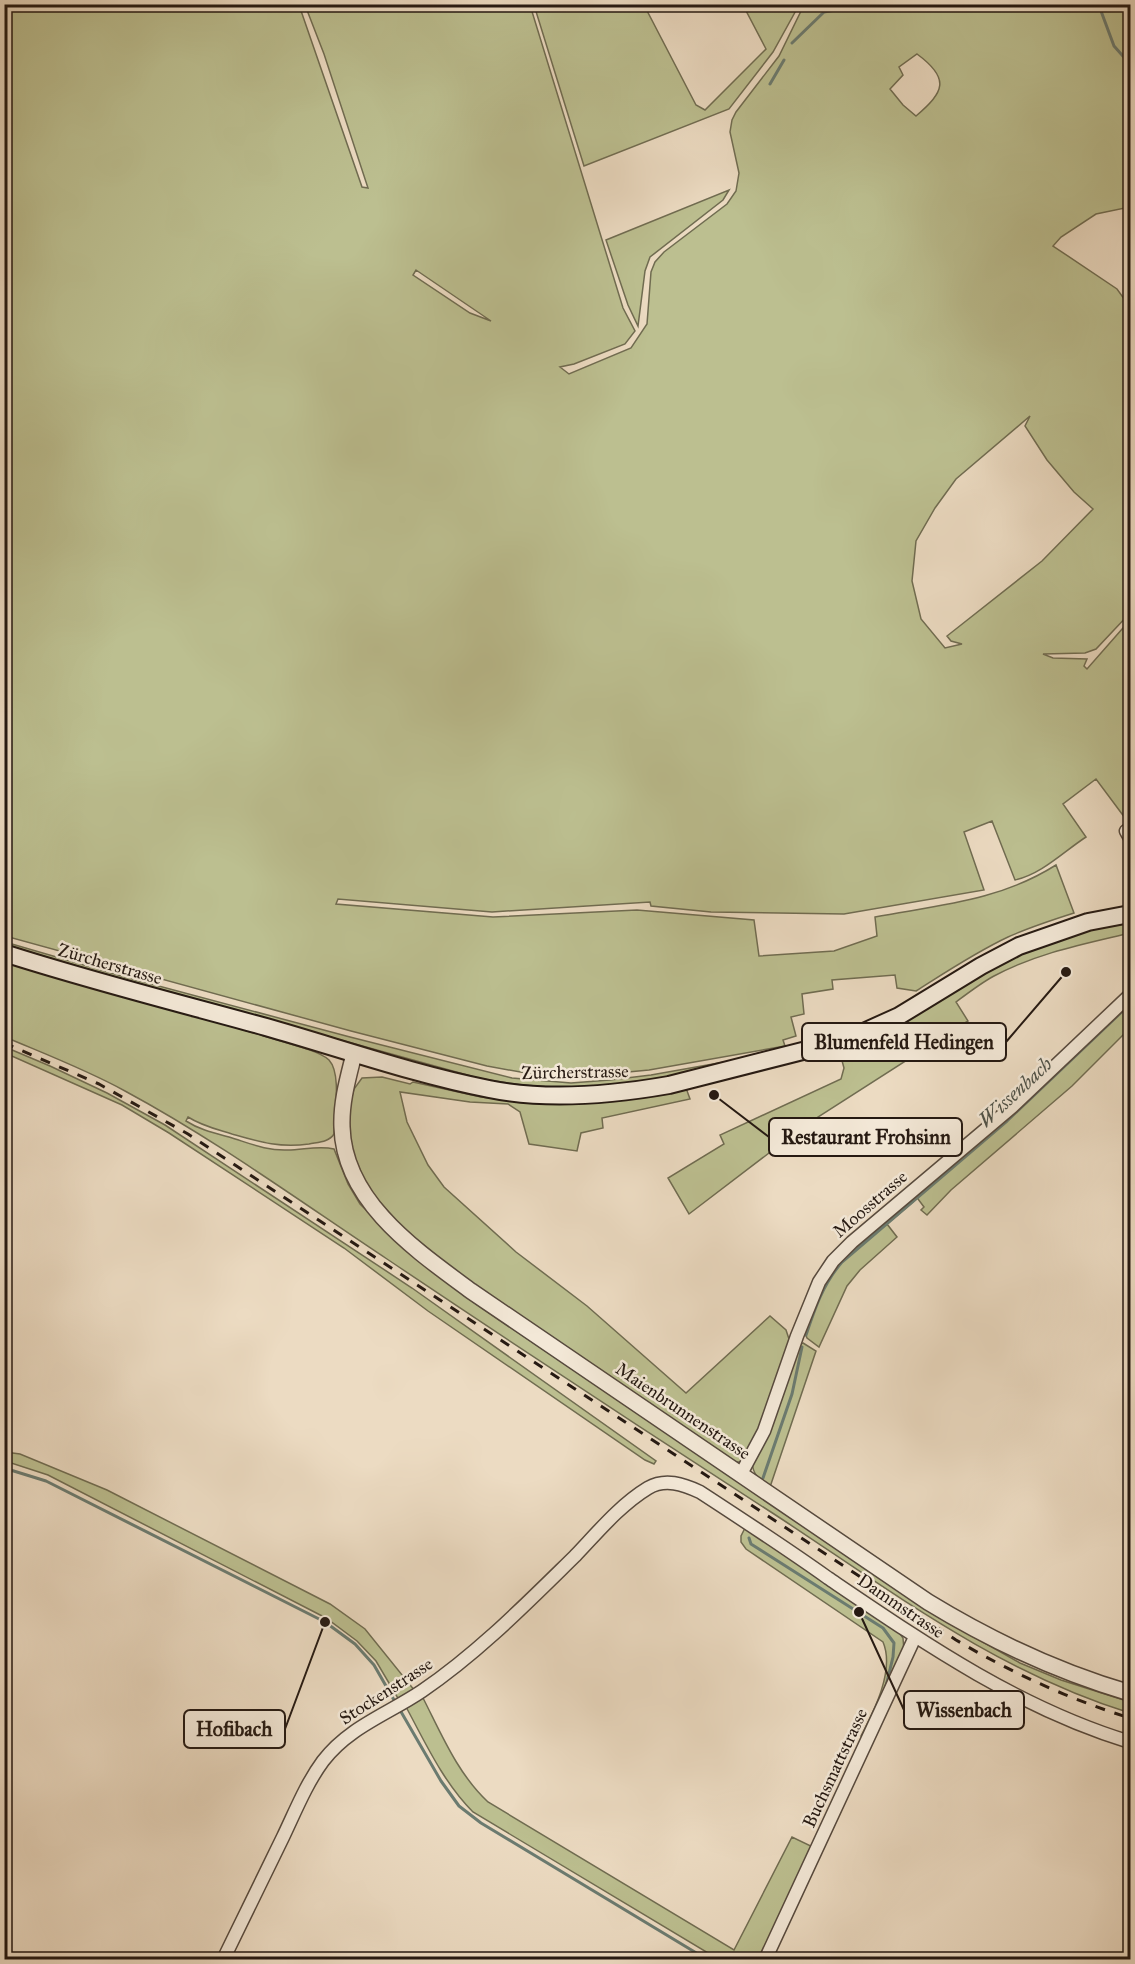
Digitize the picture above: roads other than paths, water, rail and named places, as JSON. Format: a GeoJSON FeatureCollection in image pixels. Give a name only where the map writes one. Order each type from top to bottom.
{"type":"FeatureCollection","features":[{"type":"Feature","properties":{"kind":"main road","name":"Zürcherstrasse"},"geometry":{"type":"LineString","coordinates":[[4,953],[354,1054],[490,1090],[579,1094],[669,1085],[846,1040],[899,1016],[981,966],[1019,946],[1080,925],[1131,914]]}},
{"type":"Feature","properties":{"kind":"street","name":"Moosstrasse"},"geometry":{"type":"LineString","coordinates":[[741,1474],[764,1431],[797,1336],[819,1282],[833,1261],[852,1242],[1012,1107],[1131,995]]}},
{"type":"Feature","properties":{"kind":"street","name":"Maienbrunnenstrasse"},"geometry":{"type":"LineString","coordinates":[[354,1054],[343,1103],[343,1141],[355,1179],[380,1213],[417,1249],[471,1291],[928,1602],[966,1625],[1043,1662],[1131,1693]]}},
{"type":"Feature","properties":{"kind":"street","name":"Dammstrasse"},"geometry":{"type":"LineString","coordinates":[[663,1483],[684,1485],[700,1491],[963,1668],[1012,1694],[1083,1725],[1131,1742]]}},
{"type":"Feature","properties":{"kind":"street","name":"Stockenstrasse"},"geometry":{"type":"LineString","coordinates":[[223,1959],[306,1789],[323,1762],[339,1744],[359,1727],[420,1692],[446,1674],[534,1596],[628,1504],[647,1489],[663,1483]]}},
{"type":"Feature","properties":{"kind":"street","name":"Buchsmattstrasse"},"geometry":{"type":"LineString","coordinates":[[765,1959],[915,1637]]}},
{"type":"Feature","properties":{"kind":"waterway","name":"Wissenbach"},"geometry":{"type":"LineString","coordinates":[[792,43],[824,12],[840,9],[847,4]]}},
{"type":"Feature","properties":{"kind":"waterway","name":"Wissenbach"},"geometry":{"type":"LineString","coordinates":[[1095,4],[1101,11],[1114,46],[1130,64]]}},
{"type":"Feature","properties":{"kind":"waterway","name":"Wissenbach"},"geometry":{"type":"LineString","coordinates":[[770,84],[784,60]]}},
{"type":"Feature","properties":{"kind":"waterway","name":"Wissenbach"},"geometry":{"type":"LineString","coordinates":[[806,1335],[816,1306],[835,1270],[842,1262],[1007,1121],[1130,1004]]}},
{"type":"Feature","properties":{"kind":"waterway","name":"Wissenbach"},"geometry":{"type":"LineString","coordinates":[[763,1478],[792,1394],[802,1347]]}},
{"type":"Feature","properties":{"kind":"waterway"},"geometry":{"type":"LineString","coordinates":[[4,1468],[46,1481],[325,1622],[355,1644],[374,1665],[394,1700]]}},
{"type":"Feature","properties":{"kind":"waterway","name":"Wissenbach"},"geometry":{"type":"LineString","coordinates":[[749,1538],[751,1544],[883,1628],[894,1643],[885,1690]]}},
{"type":"Feature","properties":{"kind":"waterway"},"geometry":{"type":"LineString","coordinates":[[400,1710],[441,1781],[459,1806],[481,1823],[708,1960]]}},
{"type":"Feature","properties":{"kind":"railway"},"geometry":{"type":"LineString","coordinates":[[4,1043],[99,1084],[188,1134],[956,1640],[1041,1684],[1130,1718]]}},
{"type":"Feature","properties":{"kind":"place","name":"Blumenfeld Hedingen"},"geometry":{"type":"Point","coordinates":[1066,972]}},
{"type":"Feature","properties":{"kind":"place","name":"Restaurant Frohsinn"},"geometry":{"type":"Point","coordinates":[714,1095]}},
{"type":"Feature","properties":{"kind":"place","name":"Wissenbach"},"geometry":{"type":"Point","coordinates":[859,1612]}},
{"type":"Feature","properties":{"kind":"place","name":"Hofibach"},"geometry":{"type":"Point","coordinates":[325,1622]}}]}
